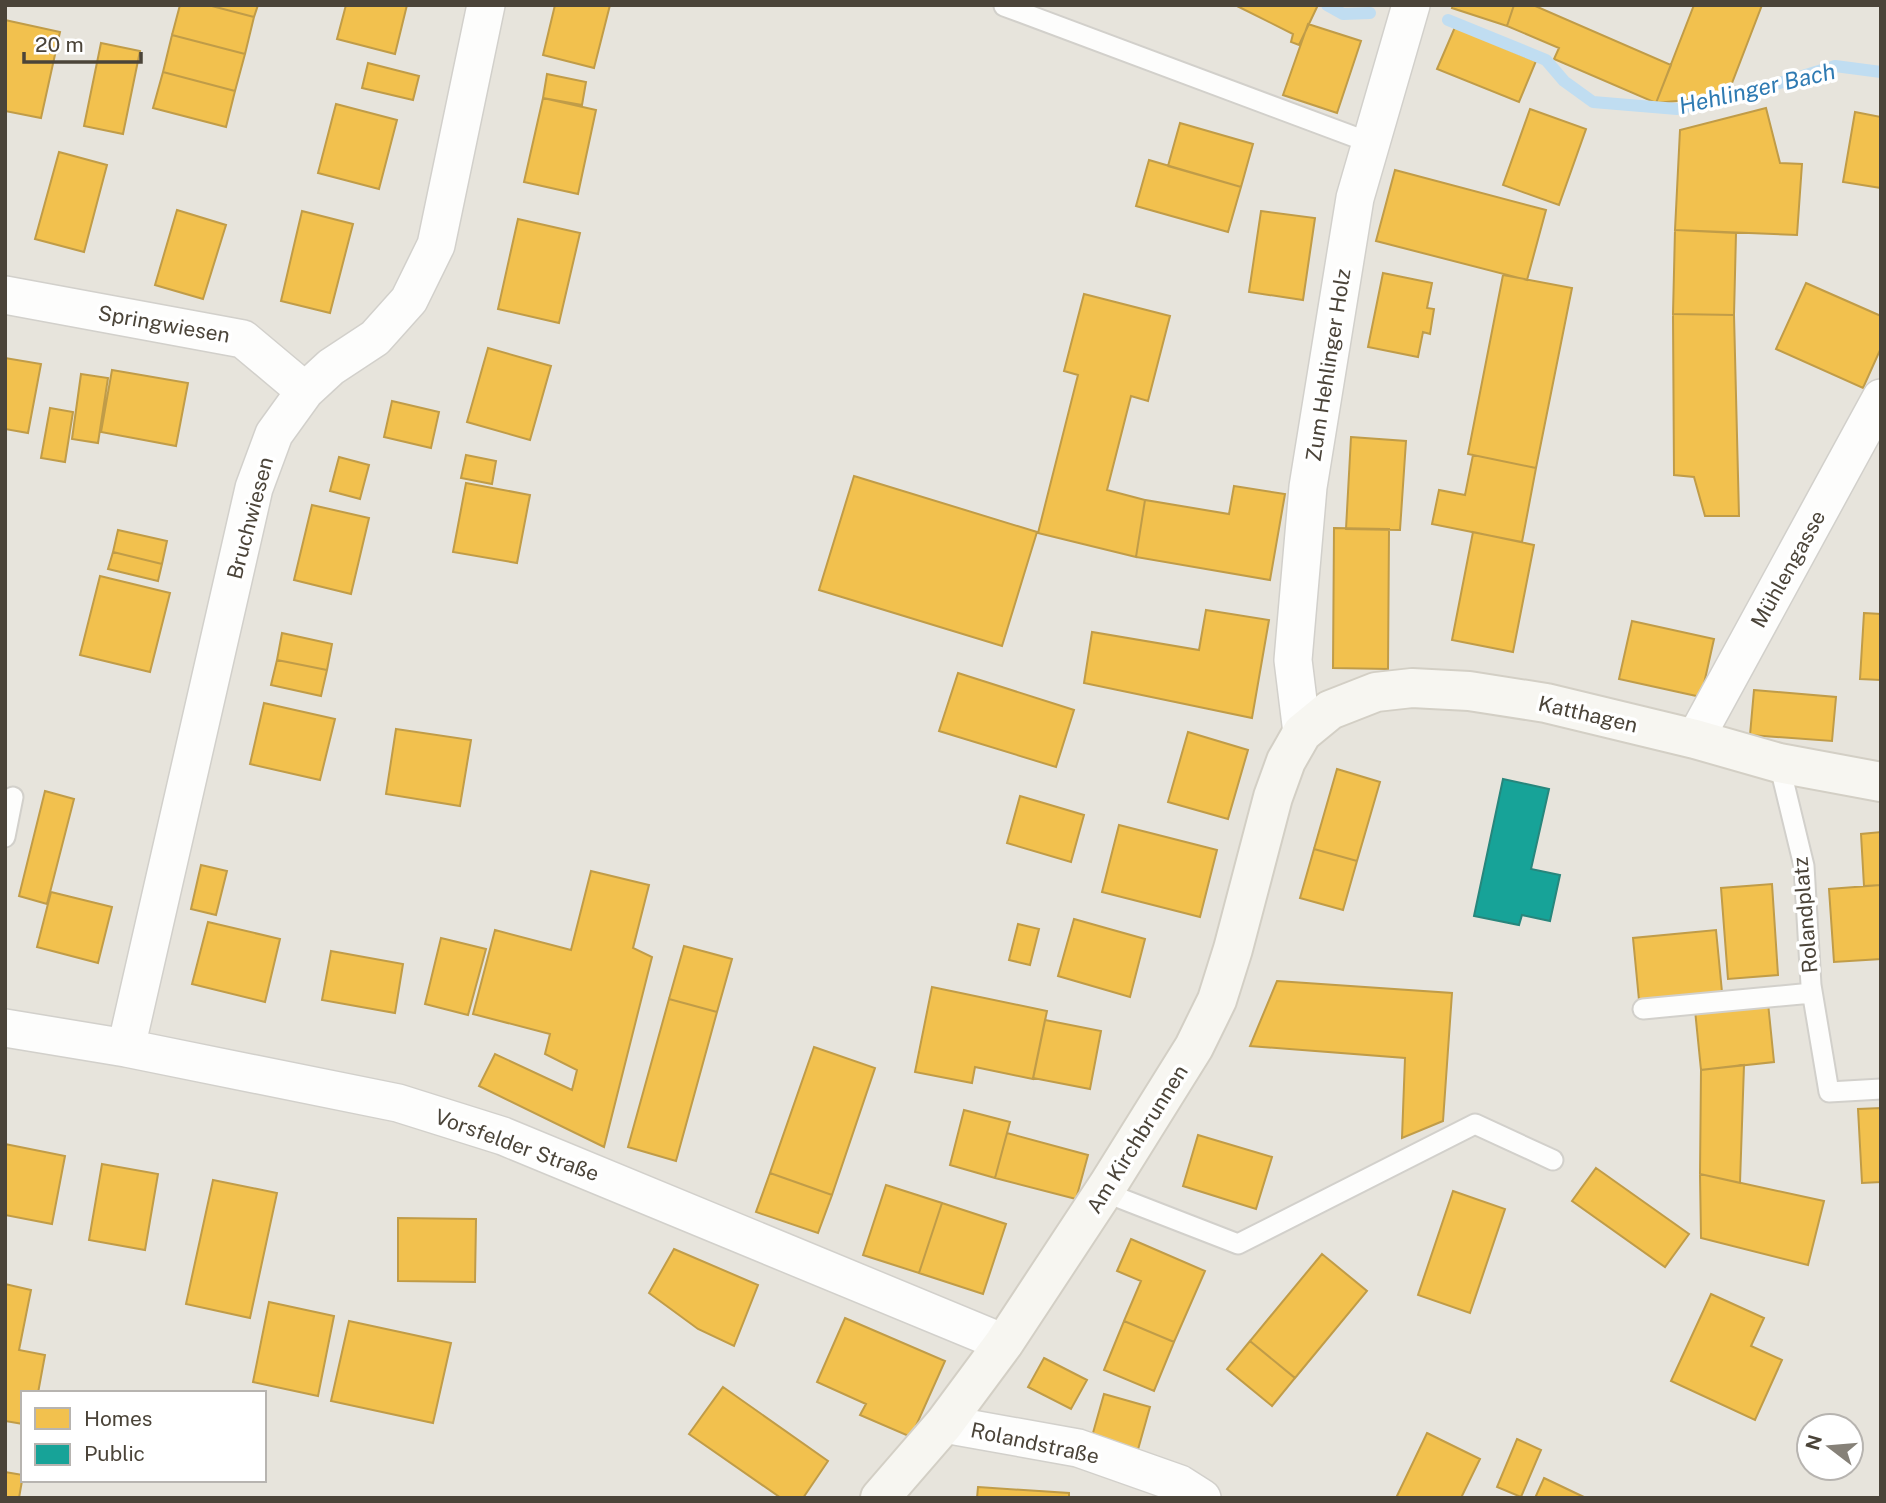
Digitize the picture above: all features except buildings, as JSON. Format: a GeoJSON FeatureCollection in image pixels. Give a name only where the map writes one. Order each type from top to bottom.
{"type":"FeatureCollection","features":[{"type":"Feature","properties":{"kind":"main road","name":"Katthagen"},"geometry":{"type":"LineString","coordinates":[[1302,733],[1330,710],[1376,692],[1412,688],[1469,691],[1546,703],[1695,739],[1779,763],[1881,782]]}},
{"type":"Feature","properties":{"kind":"main road","name":"Am Kirchbrunnen"},"geometry":{"type":"LineString","coordinates":[[880,1498],[944,1424],[1004,1343],[1104,1192],[1194,1048],[1217,1000],[1273,797],[1286,761],[1302,733]]}},
{"type":"Feature","properties":{"kind":"street","name":"Bruchwiesen"},"geometry":{"type":"LineString","coordinates":[[126,1048],[254,488],[274,434],[305,391],[331,367],[375,338],[409,300],[436,244],[486,5]]}},
{"type":"Feature","properties":{"kind":"street","name":"Zum Hehlinger Holz"},"geometry":{"type":"LineString","coordinates":[[1302,733],[1293,660],[1308,487],[1355,198],[1411,5]]}},
{"type":"Feature","properties":{"kind":"street","name":"Springwiesen"},"geometry":{"type":"LineString","coordinates":[[5,295],[243,339],[305,391]]}},
{"type":"Feature","properties":{"kind":"street","name":"Mühlengasse"},"geometry":{"type":"LineString","coordinates":[[1695,739],[1881,398]]}},
{"type":"Feature","properties":{"kind":"street","name":"Vorsfelder Straße"},"geometry":{"type":"LineString","coordinates":[[5,1028],[126,1048],[398,1102],[503,1136],[1004,1343]]}},
{"type":"Feature","properties":{"kind":"street","name":"Rolandstraße"},"geometry":{"type":"LineString","coordinates":[[944,1424],[1079,1448],[1186,1493]]}},
{"type":"Feature","properties":{"kind":"lane"},"geometry":{"type":"LineString","coordinates":[[1004,6],[1371,143]]}},
{"type":"Feature","properties":{"kind":"lane","name":"Rolandplatz"},"geometry":{"type":"LineString","coordinates":[[1779,763],[1804,866],[1811,989],[1829,1092],[1881,1089]]}},
{"type":"Feature","properties":{"kind":"lane"},"geometry":{"type":"LineString","coordinates":[[5,837],[13,797]]}},
{"type":"Feature","properties":{"kind":"lane"},"geometry":{"type":"LineString","coordinates":[[1643,1009],[1811,989]]}},
{"type":"Feature","properties":{"kind":"lane"},"geometry":{"type":"LineString","coordinates":[[1104,1192],[1238,1244],[1475,1124],[1553,1160]]}},
{"type":"Feature","properties":{"kind":"shaded area"},"geometry":{"type":"Polygon","coordinates":[[[5,5],[1881,5],[1881,1498],[5,1498],[5,5]]]}},
{"type":"Feature","properties":{"kind":"waterway","name":"Hehlinger Bach"},"geometry":{"type":"LineString","coordinates":[[1327,5],[1343,14],[1370,13]]}},
{"type":"Feature","properties":{"kind":"waterway","name":"Hehlinger Bach"},"geometry":{"type":"LineString","coordinates":[[1448,20],[1546,60],[1564,81],[1593,102],[1677,109],[1740,95],[1835,66],[1881,72]]}}]}
